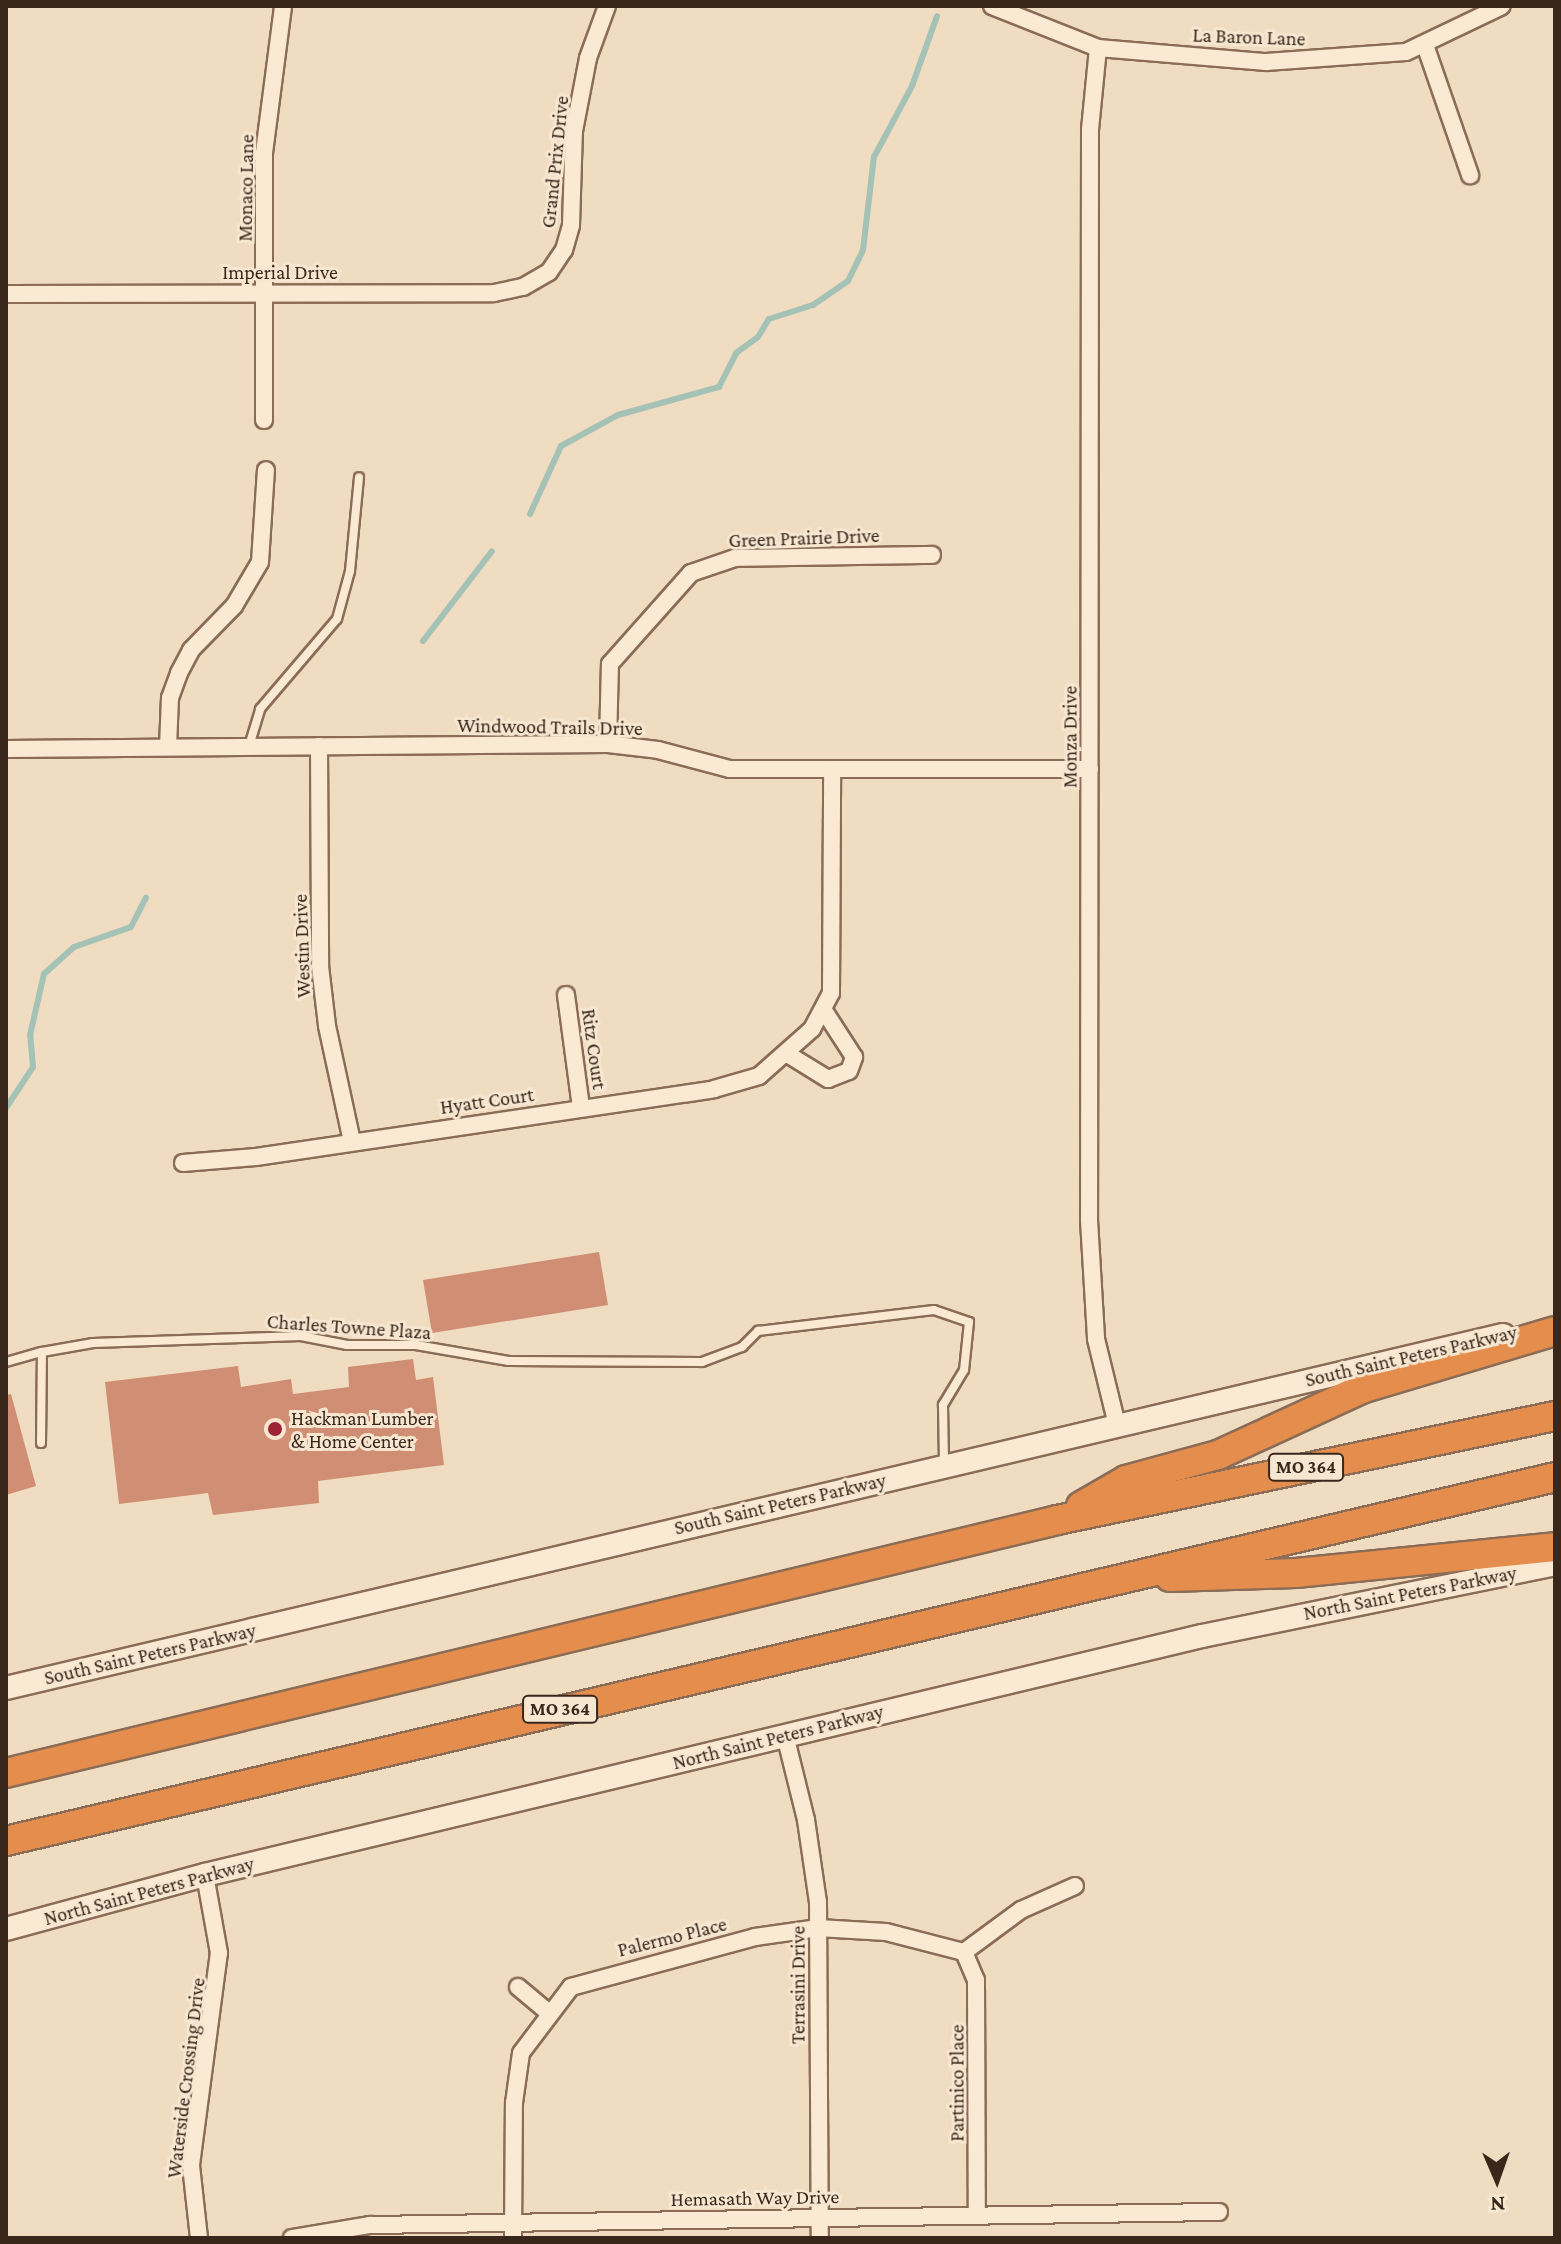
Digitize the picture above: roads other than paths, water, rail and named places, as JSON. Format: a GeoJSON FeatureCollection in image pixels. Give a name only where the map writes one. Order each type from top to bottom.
{"type":"FeatureCollection","features":[{"type":"Feature","properties":{"kind":"highway"},"geometry":{"type":"LineString","coordinates":[[1057,1520],[1126,1480],[1218,1455],[1364,1388],[1555,1331]]}},
{"type":"Feature","properties":{"kind":"highway","name":"MO 364"},"geometry":{"type":"LineString","coordinates":[[6,1773],[1057,1520],[1555,1416]]}},
{"type":"Feature","properties":{"kind":"highway","name":"MO 364"},"geometry":{"type":"LineString","coordinates":[[6,1841],[1114,1578],[1555,1477]]}},
{"type":"Feature","properties":{"kind":"highway"},"geometry":{"type":"LineString","coordinates":[[1114,1578],[1296,1573],[1555,1547]]}},
{"type":"Feature","properties":{"kind":"main road","name":"South Saint Peters Parkway"},"geometry":{"type":"LineString","coordinates":[[6,1688],[944,1465],[1555,1324]]}},
{"type":"Feature","properties":{"kind":"main road","name":"North Saint Peters Parkway"},"geometry":{"type":"LineString","coordinates":[[6,1929],[205,1875],[1202,1636],[1555,1564]]}},
{"type":"Feature","properties":{"kind":"street","name":"Monaco Lane"},"geometry":{"type":"LineString","coordinates":[[264,420],[264,153],[283,6]]}},
{"type":"Feature","properties":{"kind":"street","name":"Grand Prix Drive"},"geometry":{"type":"LineString","coordinates":[[549,272],[571,225],[574,131],[588,58],[607,6]]}},
{"type":"Feature","properties":{"kind":"street","name":"La Baron Lane"},"geometry":{"type":"LineString","coordinates":[[992,6],[1098,48],[1266,62],[1356,58],[1425,45],[1502,6]]}},
{"type":"Feature","properties":{"kind":"street"},"geometry":{"type":"LineString","coordinates":[[1425,45],[1470,175]]}},
{"type":"Feature","properties":{"kind":"street","name":"Monza Drive"},"geometry":{"type":"LineString","coordinates":[[1098,48],[1090,130],[1089,1220],[1096,1339],[1117,1425]]}},
{"type":"Feature","properties":{"kind":"street","name":"Imperial Drive"},"geometry":{"type":"LineString","coordinates":[[6,294],[494,293],[523,287],[549,272]]}},
{"type":"Feature","properties":{"kind":"street"},"geometry":{"type":"LineString","coordinates":[[168,747],[170,698],[179,673],[191,650],[234,606],[260,562],[266,470]]}},
{"type":"Feature","properties":{"kind":"street","name":"Green Prairie Drive"},"geometry":{"type":"LineString","coordinates":[[608,744],[610,664],[691,573],[735,558],[932,555]]}},
{"type":"Feature","properties":{"kind":"street","name":"Windwood Trails Drive"},"geometry":{"type":"LineString","coordinates":[[6,749],[608,744],[658,750],[730,769],[832,772],[1090,769]]}},
{"type":"Feature","properties":{"kind":"street","name":"Westin Drive"},"geometry":{"type":"LineString","coordinates":[[319,746],[320,966],[327,1026],[352,1142]]}},
{"type":"Feature","properties":{"kind":"street","name":"Hyatt Court"},"geometry":{"type":"LineString","coordinates":[[183,1163],[352,1142],[714,1089],[759,1076],[789,1055],[831,993],[832,772]]}},
{"type":"Feature","properties":{"kind":"street","name":"Ritz Court"},"geometry":{"type":"LineString","coordinates":[[566,995],[581,1108]]}},
{"type":"Feature","properties":{"kind":"street"},"geometry":{"type":"LineString","coordinates":[[789,1055],[828,1079],[849,1071],[854,1057],[823,1009]]}},
{"type":"Feature","properties":{"kind":"street","name":"Terrasini Drive"},"geometry":{"type":"LineString","coordinates":[[785,1735],[806,1820],[818,1928],[820,2238]]}},
{"type":"Feature","properties":{"kind":"street","name":"Waterside Crossing Drive"},"geometry":{"type":"LineString","coordinates":[[199,2238],[191,2165],[219,1953],[205,1875]]}},
{"type":"Feature","properties":{"kind":"street"},"geometry":{"type":"LineString","coordinates":[[818,1928],[886,1932],[964,1952],[1021,1910],[1075,1886]]}},
{"type":"Feature","properties":{"kind":"street","name":"Palermo Place"},"geometry":{"type":"LineString","coordinates":[[512,2230],[521,2053],[548,2012],[578,1981],[755,1937],[818,1928]]}},
{"type":"Feature","properties":{"kind":"street","name":"Partinico Place"},"geometry":{"type":"LineString","coordinates":[[964,1952],[976,1980],[977,2216]]}},
{"type":"Feature","properties":{"kind":"street"},"geometry":{"type":"LineString","coordinates":[[518,1987],[548,2012]]}},
{"type":"Feature","properties":{"kind":"street","name":"Hemasath Way Drive"},"geometry":{"type":"LineString","coordinates":[[292,2238],[370,2225],[512,2230],[820,2217],[1219,2212]]}},
{"type":"Feature","properties":{"kind":"lane"},"geometry":{"type":"LineString","coordinates":[[249,746],[260,709],[326,636],[341,609],[359,477]]}},
{"type":"Feature","properties":{"kind":"lane","name":"Charles Towne Plaza"},"geometry":{"type":"LineString","coordinates":[[6,1362],[42,1352],[186,1337],[301,1336],[347,1345],[416,1345],[509,1361],[702,1362],[742,1347],[758,1331],[934,1310],[969,1322],[964,1370],[943,1405],[944,1465]]}},
{"type":"Feature","properties":{"kind":"lane"},"geometry":{"type":"LineString","coordinates":[[41,1443],[42,1352]]}},
{"type":"Feature","properties":{"kind":"waterway"},"geometry":{"type":"LineString","coordinates":[[530,514],[561,446],[618,415],[719,387],[736,353],[758,337],[769,319],[813,305],[848,281],[863,250],[874,157],[912,86],[937,16]]}},
{"type":"Feature","properties":{"kind":"waterway"},"geometry":{"type":"LineString","coordinates":[[423,641],[492,551]]}},
{"type":"Feature","properties":{"kind":"waterway"},"geometry":{"type":"LineString","coordinates":[[6,1108],[33,1067],[30,1035],[44,974],[74,947],[131,927],[146,898]]}},
{"type":"Feature","properties":{"kind":"place","name":"Hackman Lumber & Home Center"},"geometry":{"type":"Point","coordinates":[275,1429]}}]}
